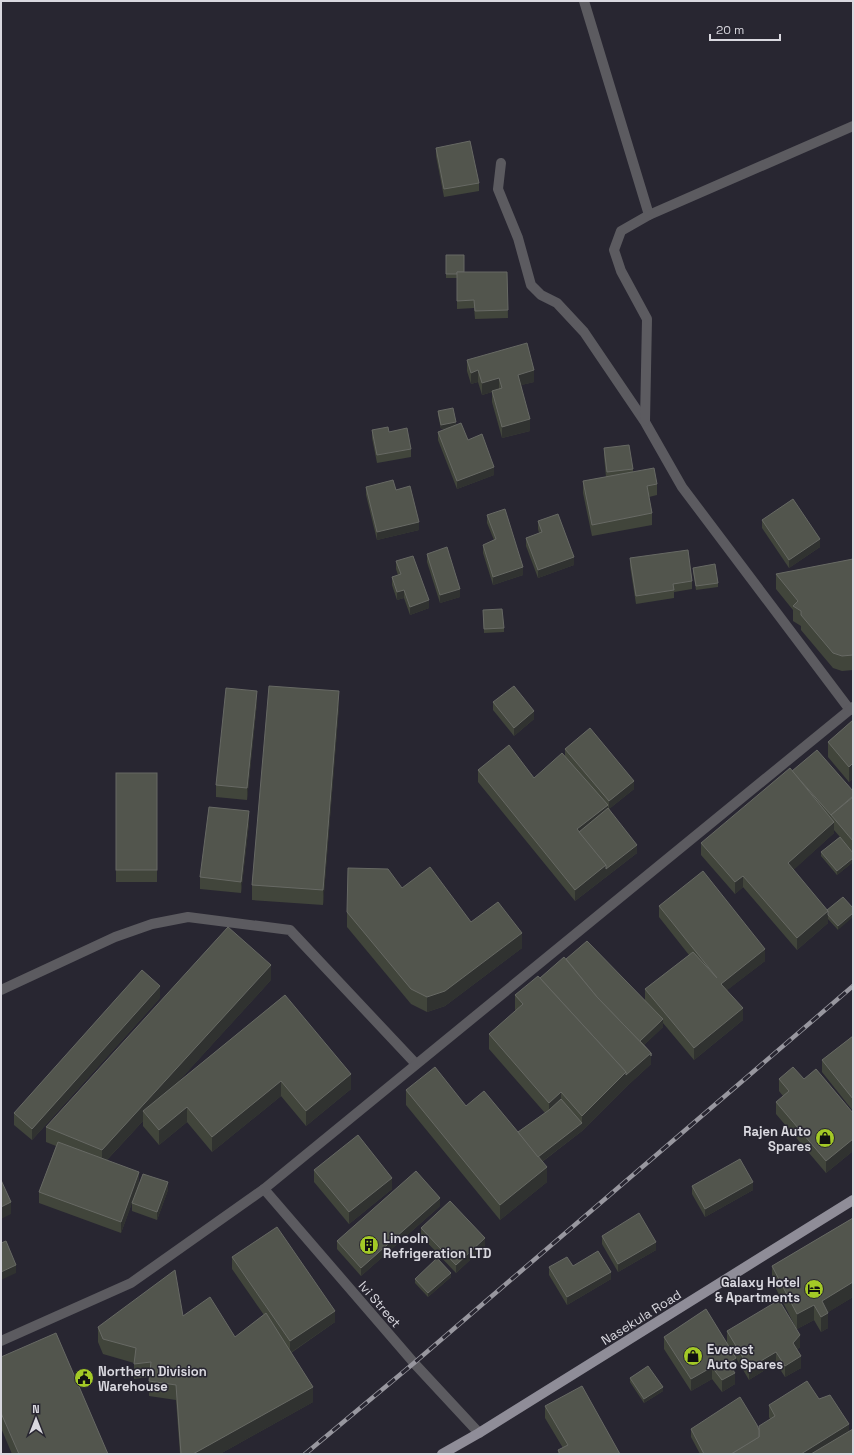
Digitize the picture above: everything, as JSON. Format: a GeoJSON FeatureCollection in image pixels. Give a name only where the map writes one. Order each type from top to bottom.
{"type":"FeatureCollection","features":[{"type":"Feature","properties":{"kind":"main road","name":"Nasekula Road"},"geometry":{"type":"LineString","coordinates":[[442,1454],[479,1433],[853,1200]]}},
{"type":"Feature","properties":{"kind":"street"},"geometry":{"type":"LineString","coordinates":[[584,1],[649,215]]}},
{"type":"Feature","properties":{"kind":"street"},"geometry":{"type":"LineString","coordinates":[[645,422],[647,319],[621,271],[614,250],[621,231],[649,215],[853,126]]}},
{"type":"Feature","properties":{"kind":"street"},"geometry":{"type":"LineString","coordinates":[[1,1341],[131,1283],[264,1189],[851,709],[682,487],[645,422],[584,332],[557,303],[541,295],[531,285],[518,238],[498,189],[501,163]]}},
{"type":"Feature","properties":{"kind":"street"},"geometry":{"type":"LineString","coordinates":[[1,990],[115,937],[152,924],[188,917],[290,930],[416,1064]]}},
{"type":"Feature","properties":{"kind":"street","name":"Ivi Street"},"geometry":{"type":"LineString","coordinates":[[264,1189],[414,1364],[479,1433]]}},
{"type":"Feature","properties":{"kind":"building"},"geometry":{"type":"Polygon","coordinates":[[[470,141],[479,183],[444,189],[436,148],[470,141]]]}},
{"type":"Feature","properties":{"kind":"building"},"geometry":{"type":"Polygon","coordinates":[[[446,255],[464,255],[464,272],[457,272],[457,274],[446,274],[446,255]]]}},
{"type":"Feature","properties":{"kind":"building"},"geometry":{"type":"Polygon","coordinates":[[[457,272],[507,272],[508,310],[475,311],[474,300],[457,301],[457,272]]]}},
{"type":"Feature","properties":{"kind":"building"},"geometry":{"type":"Polygon","coordinates":[[[527,343],[534,370],[518,375],[530,419],[502,427],[492,391],[502,388],[499,378],[482,383],[478,370],[471,373],[467,360],[527,343]]]}},
{"type":"Feature","properties":{"kind":"building"},"geometry":{"type":"Polygon","coordinates":[[[453,408],[456,422],[441,425],[438,411],[453,408]]]}},
{"type":"Feature","properties":{"kind":"building"},"geometry":{"type":"Polygon","coordinates":[[[461,423],[468,440],[482,434],[494,467],[457,481],[438,432],[461,423]]]}},
{"type":"Feature","properties":{"kind":"building"},"geometry":{"type":"Polygon","coordinates":[[[388,427],[389,432],[407,428],[411,449],[377,455],[372,430],[388,427]]]}},
{"type":"Feature","properties":{"kind":"building"},"geometry":{"type":"Polygon","coordinates":[[[629,445],[633,469],[607,472],[604,448],[629,445]]]}},
{"type":"Feature","properties":{"kind":"building"},"geometry":{"type":"Polygon","coordinates":[[[654,468],[657,484],[647,486],[652,513],[592,525],[583,481],[654,468]]]}},
{"type":"Feature","properties":{"kind":"building"},"geometry":{"type":"Polygon","coordinates":[[[393,480],[396,490],[410,486],[419,522],[377,532],[366,487],[393,480]]]}},
{"type":"Feature","properties":{"kind":"building"},"geometry":{"type":"Polygon","coordinates":[[[793,499],[820,539],[789,560],[762,520],[793,499]]]}},
{"type":"Feature","properties":{"kind":"building"},"geometry":{"type":"Polygon","coordinates":[[[505,509],[523,567],[493,577],[483,545],[496,539],[487,515],[505,509]]]}},
{"type":"Feature","properties":{"kind":"building"},"geometry":{"type":"Polygon","coordinates":[[[558,514],[574,557],[538,570],[526,538],[542,532],[538,521],[558,514]]]}},
{"type":"Feature","properties":{"kind":"building"},"geometry":{"type":"Polygon","coordinates":[[[447,547],[460,589],[440,595],[427,554],[447,547]]]}},
{"type":"Feature","properties":{"kind":"building"},"geometry":{"type":"Polygon","coordinates":[[[688,550],[692,581],[673,584],[674,590],[636,596],[630,558],[688,550]]]}},
{"type":"Feature","properties":{"kind":"building"},"geometry":{"type":"Polygon","coordinates":[[[413,556],[429,600],[410,607],[404,590],[397,592],[392,577],[401,574],[396,561],[413,556]]]}},
{"type":"Feature","properties":{"kind":"building"},"geometry":{"type":"Polygon","coordinates":[[[853,559],[853,655],[842,656],[833,653],[801,615],[801,611],[793,606],[798,601],[776,574],[853,559]]]}},
{"type":"Feature","properties":{"kind":"building"},"geometry":{"type":"Polygon","coordinates":[[[715,564],[718,583],[696,586],[693,568],[715,564]]]}},
{"type":"Feature","properties":{"kind":"building"},"geometry":{"type":"Polygon","coordinates":[[[502,609],[504,628],[484,629],[483,610],[502,609]]]}},
{"type":"Feature","properties":{"kind":"building"},"geometry":{"type":"Polygon","coordinates":[[[269,686],[339,691],[323,890],[252,885],[269,686]]]}},
{"type":"Feature","properties":{"kind":"building"},"geometry":{"type":"Polygon","coordinates":[[[514,686],[534,711],[514,728],[493,702],[514,686]]]}},
{"type":"Feature","properties":{"kind":"building"},"geometry":{"type":"Polygon","coordinates":[[[226,688],[257,691],[247,788],[216,785],[226,688]]]}},
{"type":"Feature","properties":{"kind":"building"},"geometry":{"type":"Polygon","coordinates":[[[853,720],[853,765],[852,764],[849,767],[828,742],[853,720]]]}},
{"type":"Feature","properties":{"kind":"building"},"geometry":{"type":"Polygon","coordinates":[[[590,728],[634,781],[609,801],[565,749],[590,728]]]}},
{"type":"Feature","properties":{"kind":"building"},"geometry":{"type":"Polygon","coordinates":[[[509,745],[534,778],[562,753],[608,805],[577,829],[606,865],[575,890],[478,770],[509,745]]]}},
{"type":"Feature","properties":{"kind":"building"},"geometry":{"type":"Polygon","coordinates":[[[817,750],[853,791],[853,796],[831,815],[792,771],[817,750]]]}},
{"type":"Feature","properties":{"kind":"building"},"geometry":{"type":"Polygon","coordinates":[[[790,768],[834,822],[788,863],[828,911],[797,938],[743,876],[735,882],[701,843],[790,768]]]}},
{"type":"Feature","properties":{"kind":"building"},"geometry":{"type":"Polygon","coordinates":[[[116,773],[157,773],[157,870],[116,870],[116,773]]]}},
{"type":"Feature","properties":{"kind":"building"},"geometry":{"type":"Polygon","coordinates":[[[853,797],[853,841],[831,815],[853,797]]]}},
{"type":"Feature","properties":{"kind":"building"},"geometry":{"type":"Polygon","coordinates":[[[209,807],[249,811],[241,882],[200,877],[209,807]]]}},
{"type":"Feature","properties":{"kind":"building"},"geometry":{"type":"Polygon","coordinates":[[[608,808],[637,845],[606,869],[606,865],[579,832],[608,808]]]}},
{"type":"Feature","properties":{"kind":"building"},"geometry":{"type":"Polygon","coordinates":[[[840,837],[853,853],[853,858],[837,871],[821,852],[840,837]]]}},
{"type":"Feature","properties":{"kind":"building"},"geometry":{"type":"Polygon","coordinates":[[[430,867],[471,922],[498,902],[522,933],[445,991],[427,997],[411,989],[347,912],[348,868],[388,869],[402,888],[430,867]]]}},
{"type":"Feature","properties":{"kind":"building"},"geometry":{"type":"Polygon","coordinates":[[[703,871],[765,949],[721,984],[743,1008],[694,1048],[645,989],[693,952],[717,978],[659,906],[703,871]]]}},
{"type":"Feature","properties":{"kind":"building"},"geometry":{"type":"Polygon","coordinates":[[[843,897],[853,908],[853,913],[838,926],[828,915],[827,910],[843,897]]]}},
{"type":"Feature","properties":{"kind":"building"},"geometry":{"type":"Polygon","coordinates":[[[228,927],[271,965],[102,1150],[46,1127],[228,927]]]}},
{"type":"Feature","properties":{"kind":"building"},"geometry":{"type":"Polygon","coordinates":[[[587,941],[663,1019],[640,1041],[651,1053],[597,997],[566,959],[587,941]]]}},
{"type":"Feature","properties":{"kind":"building"},"geometry":{"type":"Polygon","coordinates":[[[564,957],[597,997],[651,1053],[626,1075],[626,1072],[540,978],[564,957]]]}},
{"type":"Feature","properties":{"kind":"building"},"geometry":{"type":"Polygon","coordinates":[[[142,970],[160,986],[32,1129],[14,1113],[142,970]]]}},
{"type":"Feature","properties":{"kind":"building"},"geometry":{"type":"Polygon","coordinates":[[[538,976],[626,1072],[582,1116],[561,1092],[549,1103],[489,1034],[523,1004],[515,995],[538,976]]]}},
{"type":"Feature","properties":{"kind":"building"},"geometry":{"type":"Polygon","coordinates":[[[285,995],[351,1074],[306,1111],[281,1081],[212,1137],[187,1107],[159,1130],[143,1111],[285,995]]]}},
{"type":"Feature","properties":{"kind":"building"},"geometry":{"type":"Polygon","coordinates":[[[853,1036],[853,1099],[822,1060],[853,1036]]]}},
{"type":"Feature","properties":{"kind":"building"},"geometry":{"type":"Polygon","coordinates":[[[435,1067],[466,1106],[484,1091],[547,1167],[500,1205],[406,1090],[435,1067]]]}},
{"type":"Feature","properties":{"kind":"building","name":"Rajen Auto Spares"},"geometry":{"type":"Polygon","coordinates":[[[793,1067],[804,1079],[816,1069],[853,1113],[853,1139],[826,1161],[776,1102],[789,1091],[779,1079],[793,1067]]]}},
{"type":"Feature","properties":{"kind":"building"},"geometry":{"type":"Polygon","coordinates":[[[561,1099],[582,1123],[538,1157],[518,1132],[549,1110],[561,1099]]]}},
{"type":"Feature","properties":{"kind":"building"},"geometry":{"type":"Polygon","coordinates":[[[358,1135],[392,1178],[349,1212],[314,1170],[358,1135]]]}},
{"type":"Feature","properties":{"kind":"building"},"geometry":{"type":"Polygon","coordinates":[[[58,1142],[139,1172],[121,1222],[39,1192],[58,1142]]]}},
{"type":"Feature","properties":{"kind":"building"},"geometry":{"type":"Polygon","coordinates":[[[740,1159],[753,1182],[705,1209],[692,1186],[740,1159]]]}},
{"type":"Feature","properties":{"kind":"building"},"geometry":{"type":"Polygon","coordinates":[[[416,1171],[440,1198],[361,1268],[337,1241],[416,1171]]]}},
{"type":"Feature","properties":{"kind":"building"},"geometry":{"type":"Polygon","coordinates":[[[143,1174],[168,1182],[157,1212],[132,1203],[143,1174]]]}},
{"type":"Feature","properties":{"kind":"building"},"geometry":{"type":"Polygon","coordinates":[[[1,1180],[11,1202],[1,1207],[1,1180]]]}},
{"type":"Feature","properties":{"kind":"building"},"geometry":{"type":"Polygon","coordinates":[[[450,1201],[485,1238],[456,1265],[421,1228],[450,1201]]]}},
{"type":"Feature","properties":{"kind":"building"},"geometry":{"type":"Polygon","coordinates":[[[639,1213],[656,1242],[618,1264],[602,1236],[639,1213]]]}},
{"type":"Feature","properties":{"kind":"building","name":"Galaxy Hotel & Apartments"},"geometry":{"type":"Polygon","coordinates":[[[853,1218],[853,1282],[822,1301],[828,1313],[821,1317],[814,1305],[797,1314],[772,1266],[853,1218]]]}},
{"type":"Feature","properties":{"kind":"building"},"geometry":{"type":"Polygon","coordinates":[[[277,1227],[335,1311],[290,1341],[232,1257],[277,1227]]]}},
{"type":"Feature","properties":{"kind":"building"},"geometry":{"type":"Polygon","coordinates":[[[6,1241],[16,1265],[1,1272],[1,1243],[6,1241]]]}},
{"type":"Feature","properties":{"kind":"building"},"geometry":{"type":"Polygon","coordinates":[[[598,1251],[611,1272],[567,1297],[549,1267],[567,1257],[573,1266],[598,1251]]]}},
{"type":"Feature","properties":{"kind":"building"},"geometry":{"type":"Polygon","coordinates":[[[437,1258],[451,1273],[428,1293],[415,1279],[437,1258]]]}},
{"type":"Feature","properties":{"kind":"building"},"geometry":{"type":"Polygon","coordinates":[[[175,1270],[183,1316],[210,1297],[235,1337],[266,1313],[313,1387],[193,1454],[181,1454],[176,1385],[149,1381],[151,1362],[134,1364],[136,1348],[103,1339],[98,1327],[175,1270]]]}},
{"type":"Feature","properties":{"kind":"building"},"geometry":{"type":"Polygon","coordinates":[[[779,1300],[800,1335],[793,1343],[801,1356],[785,1366],[776,1352],[749,1368],[727,1331],[779,1300]]]}},
{"type":"Feature","properties":{"kind":"building"},"geometry":{"type":"Polygon","coordinates":[[[706,1309],[736,1358],[728,1363],[735,1373],[722,1380],[712,1367],[691,1379],[664,1337],[706,1309]]]}},
{"type":"Feature","properties":{"kind":"building"},"geometry":{"type":"Polygon","coordinates":[[[56,1333],[108,1454],[19,1454],[1,1413],[1,1357],[56,1333]]]}},
{"type":"Feature","properties":{"kind":"building"},"geometry":{"type":"Polygon","coordinates":[[[648,1366],[663,1387],[644,1399],[630,1378],[648,1366]]]}},
{"type":"Feature","properties":{"kind":"building"},"geometry":{"type":"Polygon","coordinates":[[[807,1381],[819,1399],[830,1395],[849,1424],[801,1454],[731,1454],[759,1437],[759,1426],[775,1416],[769,1405],[807,1381]]]}},
{"type":"Feature","properties":{"kind":"building"},"geometry":{"type":"Polygon","coordinates":[[[582,1386],[620,1454],[560,1454],[558,1450],[568,1445],[545,1406],[582,1386]]]}},
{"type":"Feature","properties":{"kind":"building"},"geometry":{"type":"Polygon","coordinates":[[[740,1397],[757,1425],[759,1437],[731,1454],[704,1454],[691,1429],[740,1397]]]}},
{"type":"Feature","properties":{"kind":"building"},"geometry":{"type":"Polygon","coordinates":[[[853,1429],[853,1454],[811,1454],[853,1429]]]}},
{"type":"Feature","properties":{"kind":"railway"},"geometry":{"type":"LineString","coordinates":[[305,1454],[414,1363],[853,986]]}},
{"type":"Feature","properties":{"kind":"place","name":"Rajen Auto Spares"},"geometry":{"type":"Point","coordinates":[825,1138]}},
{"type":"Feature","properties":{"kind":"place","name":"Lincoln Refrigeration LTD"},"geometry":{"type":"Point","coordinates":[369,1245]}},
{"type":"Feature","properties":{"kind":"place","name":"Galaxy Hotel & Apartments"},"geometry":{"type":"Point","coordinates":[814,1289]}},
{"type":"Feature","properties":{"kind":"place","name":"Everest Auto Spares"},"geometry":{"type":"Point","coordinates":[693,1356]}},
{"type":"Feature","properties":{"kind":"place","name":"Northern Division Warehouse"},"geometry":{"type":"Point","coordinates":[84,1378]}}]}
